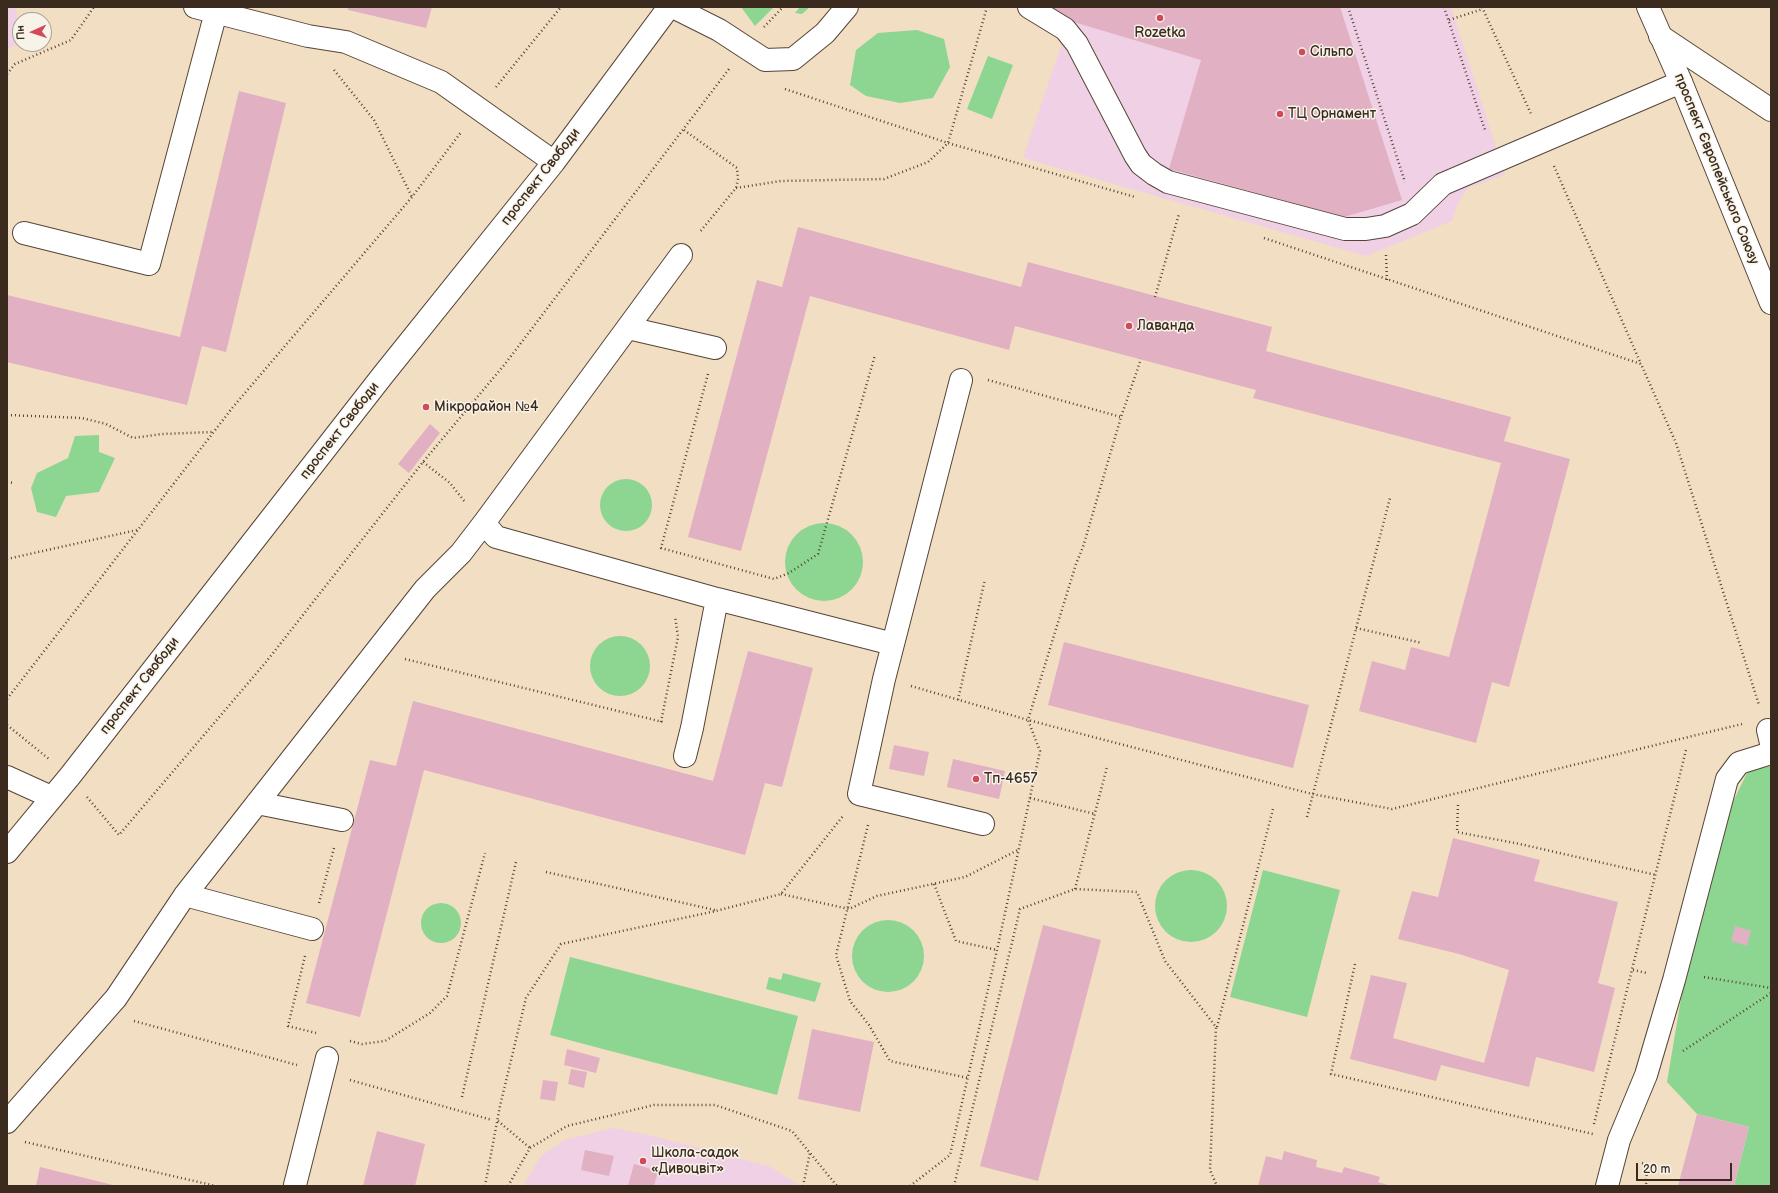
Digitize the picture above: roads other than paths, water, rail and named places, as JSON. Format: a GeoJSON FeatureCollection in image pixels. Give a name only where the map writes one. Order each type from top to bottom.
{"type":"FeatureCollection","features":[{"type":"Feature","properties":{"kind":"street","name":"проспект Свободи"},"geometry":{"type":"LineString","coordinates":[[7,852],[51,797],[70,776],[383,375],[554,162],[669,7]]}},
{"type":"Feature","properties":{"kind":"street"},"geometry":{"type":"LineString","coordinates":[[673,7],[719,30],[765,60],[793,59],[825,33],[847,7]]}},
{"type":"Feature","properties":{"kind":"street"},"geometry":{"type":"LineString","coordinates":[[1029,7],[1065,29],[1077,44],[1135,155],[1141,164],[1154,174],[1168,182],[1345,229],[1366,229],[1385,226],[1412,214],[1443,184],[1681,82]]}},
{"type":"Feature","properties":{"kind":"street","name":"проспект Європейського Союзу"},"geometry":{"type":"LineString","coordinates":[[1648,7],[1681,82],[1771,303]]}},
{"type":"Feature","properties":{"kind":"street"},"geometry":{"type":"LineString","coordinates":[[24,233],[149,264],[206,9],[253,14],[308,36],[346,42],[441,82],[554,162]]}},
{"type":"Feature","properties":{"kind":"street","name":"проспект Європейського Союзу"},"geometry":{"type":"LineString","coordinates":[[1660,36],[1771,110]]}},
{"type":"Feature","properties":{"kind":"street"},"geometry":{"type":"LineString","coordinates":[[7,1122],[116,998],[185,895],[425,589],[461,553],[681,255]]}},
{"type":"Feature","properties":{"kind":"street"},"geometry":{"type":"LineString","coordinates":[[628,328],[715,348]]}},
{"type":"Feature","properties":{"kind":"street"},"geometry":{"type":"LineString","coordinates":[[971,379],[884,678],[867,796],[983,824]]}},
{"type":"Feature","properties":{"kind":"street"},"geometry":{"type":"LineString","coordinates":[[484,523],[496,537],[717,599],[893,644]]}},
{"type":"Feature","properties":{"kind":"street"},"geometry":{"type":"LineString","coordinates":[[685,756],[692,728],[717,599]]}},
{"type":"Feature","properties":{"kind":"street"},"geometry":{"type":"LineString","coordinates":[[1607,1186],[1618,1140],[1646,1075],[1676,973],[1727,779],[1739,763],[1771,753]]}},
{"type":"Feature","properties":{"kind":"street"},"geometry":{"type":"LineString","coordinates":[[7,776],[51,797]]}},
{"type":"Feature","properties":{"kind":"street"},"geometry":{"type":"LineString","coordinates":[[257,803],[342,820]]}},
{"type":"Feature","properties":{"kind":"street"},"geometry":{"type":"LineString","coordinates":[[185,895],[312,929]]}},
{"type":"Feature","properties":{"kind":"street"},"geometry":{"type":"LineString","coordinates":[[295,1185],[327,1058]]}},
{"type":"Feature","properties":{"kind":"place","name":"Rozetka"},"geometry":{"type":"Point","coordinates":[1160,18]}},
{"type":"Feature","properties":{"kind":"place","name":"Сільпо"},"geometry":{"type":"Point","coordinates":[1302,52]}},
{"type":"Feature","properties":{"kind":"place","name":"ТЦ Орнамент"},"geometry":{"type":"Point","coordinates":[1280,114]}},
{"type":"Feature","properties":{"kind":"place","name":"Лаванда"},"geometry":{"type":"Point","coordinates":[1129,326]}},
{"type":"Feature","properties":{"kind":"place","name":"Мікрорайон №4"},"geometry":{"type":"Point","coordinates":[426,407]}},
{"type":"Feature","properties":{"kind":"place","name":"Тп-4657"},"geometry":{"type":"Point","coordinates":[976,779]}},
{"type":"Feature","properties":{"kind":"place","name":"Школа-садок «Дивоцвіт»"},"geometry":{"type":"Point","coordinates":[643,1161]}}]}
